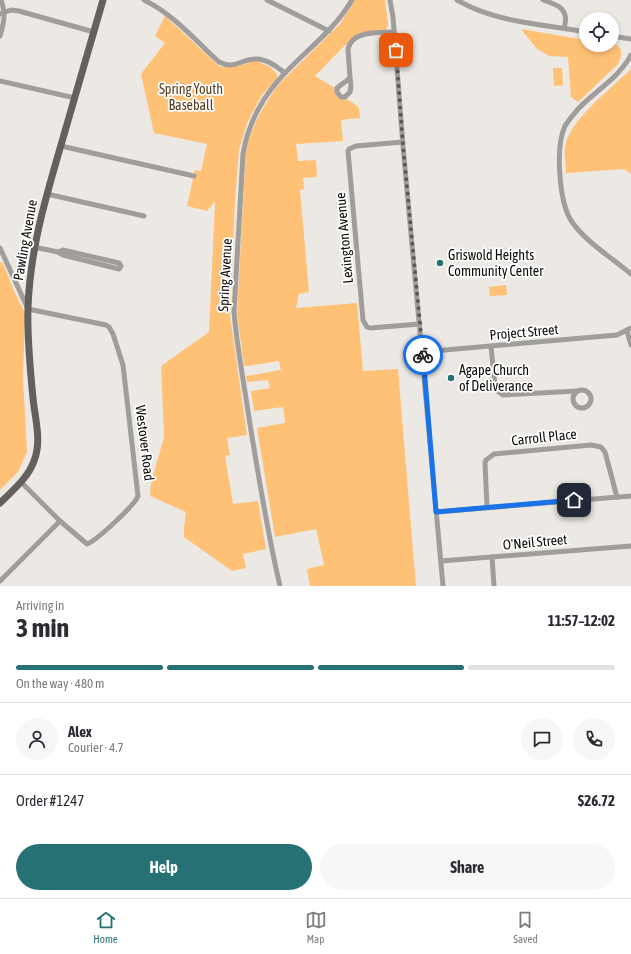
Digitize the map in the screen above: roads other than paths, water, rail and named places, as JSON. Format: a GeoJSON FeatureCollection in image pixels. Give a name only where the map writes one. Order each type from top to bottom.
{"type":"FeatureCollection","features":[{"type":"Feature","properties":{"kind":"main road","name":"Pawling Avenue"},"geometry":{"type":"LineString","coordinates":[[0,503],[21,482],[34,461],[38,440],[32,388],[28,309],[34,247],[46,194],[104,0]]}},
{"type":"Feature","properties":{"kind":"street"},"geometry":{"type":"LineString","coordinates":[[0,36],[5,18],[1,0]]}},
{"type":"Feature","properties":{"kind":"street"},"geometry":{"type":"LineString","coordinates":[[144,0],[158,7],[171,17],[219,62],[226,65],[237,65],[245,61],[261,59],[285,72]]}},
{"type":"Feature","properties":{"kind":"street"},"geometry":{"type":"LineString","coordinates":[[267,0],[329,31]]}},
{"type":"Feature","properties":{"kind":"street","name":"Spring Avenue"},"geometry":{"type":"LineString","coordinates":[[280,586],[272,553],[255,458],[236,335],[234,312],[245,144],[247,135],[267,94],[285,72],[329,31],[352,0]]}},
{"type":"Feature","properties":{"kind":"street"},"geometry":{"type":"LineString","coordinates":[[390,0],[443,586]]}},
{"type":"Feature","properties":{"kind":"street"},"geometry":{"type":"LineString","coordinates":[[457,0],[467,6],[493,16],[579,31]]}},
{"type":"Feature","properties":{"kind":"street"},"geometry":{"type":"LineString","coordinates":[[543,0],[562,9],[566,15],[564,28]]}},
{"type":"Feature","properties":{"kind":"street"},"geometry":{"type":"LineString","coordinates":[[3,13],[11,10],[20,11],[94,32]]}},
{"type":"Feature","properties":{"kind":"street"},"geometry":{"type":"LineString","coordinates":[[350,78],[348,49],[353,40],[368,33],[394,32]]}},
{"type":"Feature","properties":{"kind":"street"},"geometry":{"type":"LineString","coordinates":[[619,37],[631,40]]}},
{"type":"Feature","properties":{"kind":"street"},"geometry":{"type":"LineString","coordinates":[[631,55],[615,76],[578,109],[565,126],[559,157],[563,202],[572,222],[587,238],[631,274]]}},
{"type":"Feature","properties":{"kind":"street"},"geometry":{"type":"LineString","coordinates":[[0,81],[75,98]]}},
{"type":"Feature","properties":{"kind":"street","name":"Lexington Avenue"},"geometry":{"type":"LineString","coordinates":[[403,142],[356,146],[350,149],[348,155],[365,325],[367,327],[374,328],[420,324]]}},
{"type":"Feature","properties":{"kind":"street"},"geometry":{"type":"LineString","coordinates":[[61,146],[194,176]]}},
{"type":"Feature","properties":{"kind":"street"},"geometry":{"type":"LineString","coordinates":[[46,194],[144,216]]}},
{"type":"Feature","properties":{"kind":"street"},"geometry":{"type":"LineString","coordinates":[[34,247],[120,268],[121,266],[119,263],[63,250],[58,252]]}},
{"type":"Feature","properties":{"kind":"street"},"geometry":{"type":"LineString","coordinates":[[0,248],[2,257],[28,309]]}},
{"type":"Feature","properties":{"kind":"street","name":"Westover Road"},"geometry":{"type":"LineString","coordinates":[[28,309],[106,325],[113,334],[122,365],[138,496],[134,503],[113,524],[88,544],[85,544],[60,521]]}},
{"type":"Feature","properties":{"kind":"street"},"geometry":{"type":"LineString","coordinates":[[629,330],[631,345]]}},
{"type":"Feature","properties":{"kind":"street","name":"Project Street"},"geometry":{"type":"LineString","coordinates":[[422,352],[617,335],[629,330]]}},
{"type":"Feature","properties":{"kind":"street"},"geometry":{"type":"LineString","coordinates":[[491,347],[496,390],[503,396],[576,391]]}},
{"type":"Feature","properties":{"kind":"street","name":"Carroll Place"},"geometry":{"type":"LineString","coordinates":[[487,507],[485,463],[488,457],[494,454],[578,445],[601,447],[605,452],[617,497]]}},
{"type":"Feature","properties":{"kind":"street"},"geometry":{"type":"LineString","coordinates":[[1,584],[60,521],[21,482]]}},
{"type":"Feature","properties":{"kind":"street"},"geometry":{"type":"LineString","coordinates":[[436,512],[631,496]]}},
{"type":"Feature","properties":{"kind":"street","name":"O'Neil Street"},"geometry":{"type":"LineString","coordinates":[[441,561],[631,546]]}},
{"type":"Feature","properties":{"kind":"street"},"geometry":{"type":"LineString","coordinates":[[492,557],[494,586]]}},
{"type":"Feature","properties":{"kind":"place","name":"Griswold Heights Community Center"},"geometry":{"type":"Point","coordinates":[440,263]}},
{"type":"Feature","properties":{"kind":"place","name":"Agape Church of Deliverance"},"geometry":{"type":"Point","coordinates":[451,378]}},
{"type":"Feature","properties":{"kind":"park label","name":"Spring Youth Baseball"},"geometry":{"type":"Point","coordinates":[191,98]}}]}
